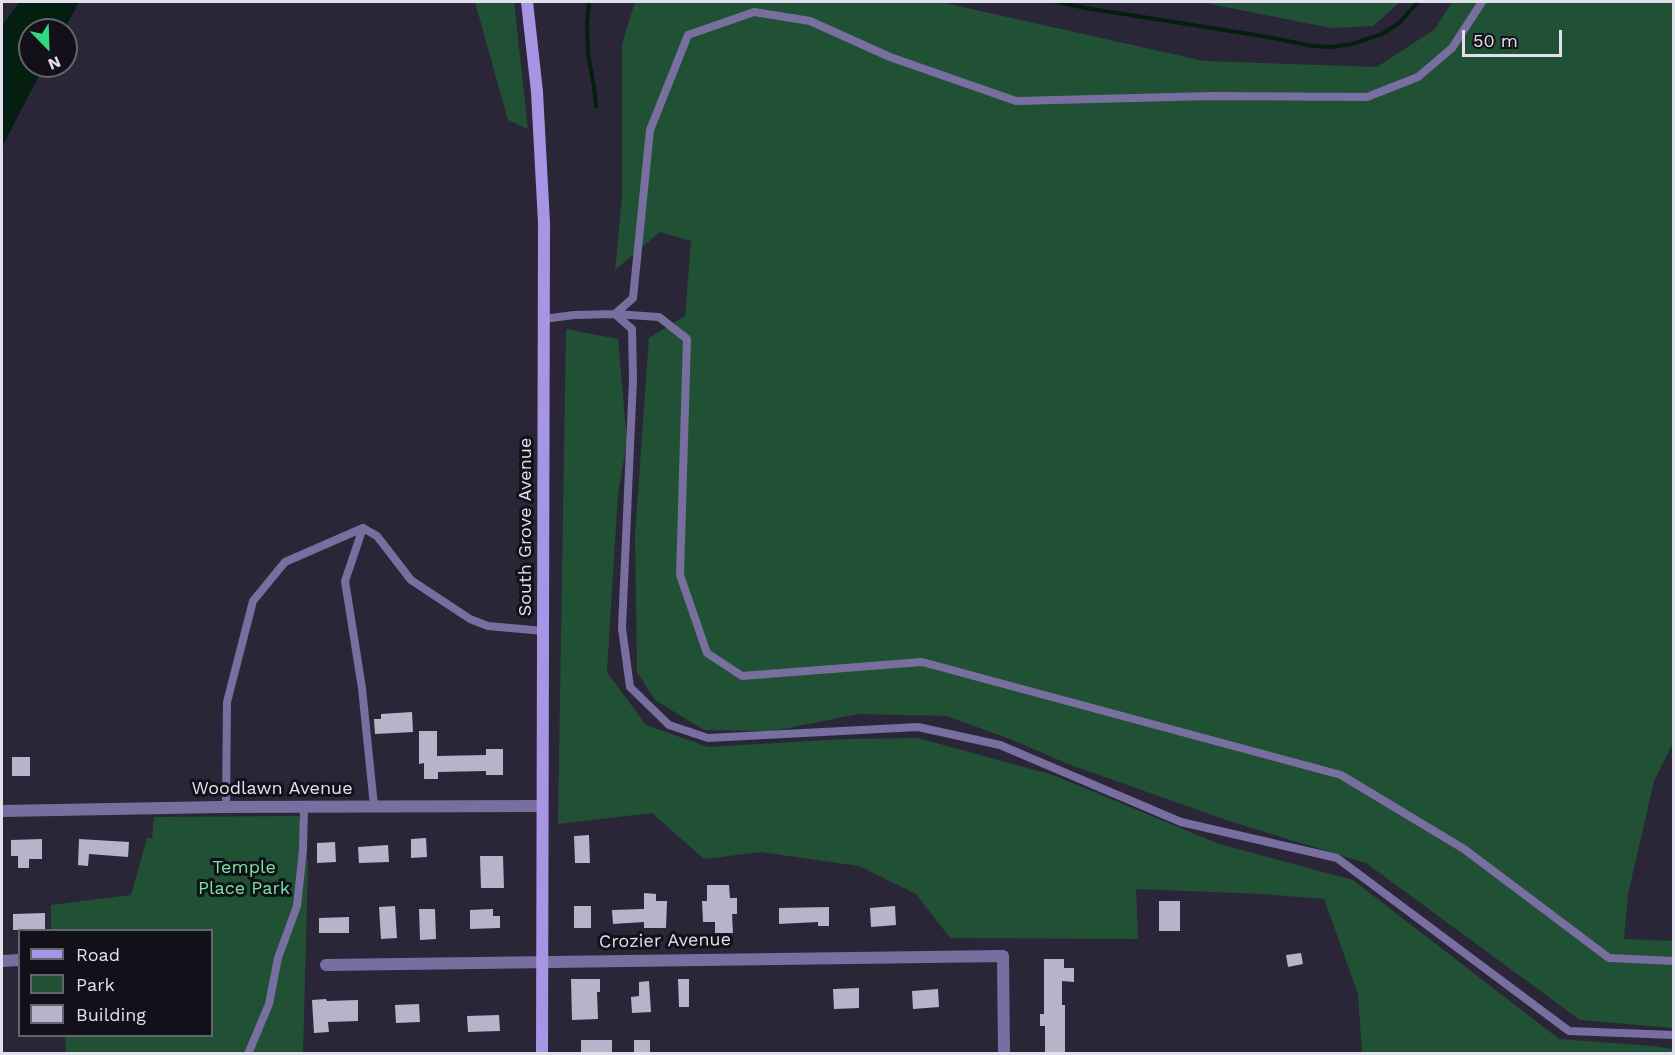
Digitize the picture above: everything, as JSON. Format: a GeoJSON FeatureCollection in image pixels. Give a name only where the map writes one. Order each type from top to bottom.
{"type":"FeatureCollection","features":[{"type":"Feature","properties":{"kind":"main road","name":"South Grove Avenue"},"geometry":{"type":"LineString","coordinates":[[527,2],[538,104],[544,223],[542,1053]]}},
{"type":"Feature","properties":{"kind":"street","name":"Woodlawn Avenue"},"geometry":{"type":"LineString","coordinates":[[2,811],[226,807],[542,806]]}},
{"type":"Feature","properties":{"kind":"street","name":"Crozier Avenue"},"geometry":{"type":"LineString","coordinates":[[326,965],[1004,956],[1004,1053]]}},
{"type":"Feature","properties":{"kind":"street"},"geometry":{"type":"LineString","coordinates":[[2,961],[18,960]]}},
{"type":"Feature","properties":{"kind":"lane"},"geometry":{"type":"LineString","coordinates":[[615,314],[633,298],[650,130],[688,34],[754,12],[810,21],[890,57],[1016,101],[1212,96],[1367,97],[1418,77],[1452,48],[1482,2]]}},
{"type":"Feature","properties":{"kind":"lane"},"geometry":{"type":"LineString","coordinates":[[615,314],[632,329],[633,379],[622,628],[630,687],[669,725],[708,738],[918,727],[1000,745],[1181,822],[1337,858],[1569,1031],[1674,1035]]}},
{"type":"Feature","properties":{"kind":"lane"},"geometry":{"type":"LineString","coordinates":[[543,319],[574,315],[615,314],[660,317],[687,339],[680,575],[706,653],[742,676],[922,662],[1341,775],[1464,849],[1609,958],[1674,961]]}},
{"type":"Feature","properties":{"kind":"lane"},"geometry":{"type":"LineString","coordinates":[[363,528],[377,536],[411,580],[470,619],[488,626],[544,631]]}},
{"type":"Feature","properties":{"kind":"lane"},"geometry":{"type":"LineString","coordinates":[[363,528],[345,581],[362,688],[374,806]]}},
{"type":"Feature","properties":{"kind":"lane"},"geometry":{"type":"LineString","coordinates":[[226,807],[227,702],[253,601],[285,562],[363,528]]}},
{"type":"Feature","properties":{"kind":"lane"},"geometry":{"type":"LineString","coordinates":[[248,1053],[269,1004],[278,958],[297,906],[303,850],[304,807]]}},
{"type":"Feature","properties":{"kind":"green space"},"geometry":{"type":"Polygon","coordinates":[[[475,2],[514,2],[528,129],[508,120],[475,2]]]}},
{"type":"Feature","properties":{"kind":"green space"},"geometry":{"type":"Polygon","coordinates":[[[635,2],[940,2],[1204,61],[1377,67],[1435,29],[1452,2],[1673,2],[1673,743],[1654,781],[1628,894],[1624,939],[1673,941],[1673,1028],[1580,1020],[1366,863],[1232,822],[1068,764],[1010,739],[946,716],[858,714],[773,731],[704,730],[655,700],[637,672],[635,535],[649,338],[685,316],[691,241],[660,232],[615,270],[622,198],[622,44],[635,2]]]}},
{"type":"Feature","properties":{"kind":"green space"},"geometry":{"type":"Polygon","coordinates":[[[1200,2],[1400,2],[1373,26],[1331,28],[1200,2]]]}},
{"type":"Feature","properties":{"kind":"green space"},"geometry":{"type":"Polygon","coordinates":[[[566,329],[618,339],[627,441],[618,494],[607,672],[646,725],[708,747],[846,739],[918,738],[1053,775],[1219,844],[1353,880],[1559,1039],[1652,1046],[1673,1049],[1673,1053],[1362,1053],[1358,994],[1324,899],[1136,889],[1138,939],[950,938],[916,894],[859,866],[761,852],[704,859],[652,813],[558,824],[566,329]]]}},
{"type":"Feature","properties":{"kind":"green space","name":"Temple Place Park"},"geometry":{"type":"Polygon","coordinates":[[[299,816],[308,863],[303,1053],[66,1053],[65,1037],[213,1037],[213,929],[51,929],[51,905],[131,895],[147,838],[152,838],[154,817],[299,816]]]}},
{"type":"Feature","properties":{"kind":"shaded area"},"geometry":{"type":"Polygon","coordinates":[[[20,2],[79,2],[70,18],[18,18],[18,78],[38,78],[2,147],[2,25],[20,2]]]}},
{"type":"Feature","properties":{"kind":"building"},"geometry":{"type":"Polygon","coordinates":[[[412,712],[413,732],[375,734],[374,719],[381,719],[381,714],[412,712]]]}},
{"type":"Feature","properties":{"kind":"building"},"geometry":{"type":"Polygon","coordinates":[[[419,731],[437,731],[437,756],[486,755],[486,749],[503,749],[503,775],[486,775],[486,771],[438,772],[438,779],[424,779],[424,763],[419,764],[419,731]]]}},
{"type":"Feature","properties":{"kind":"building"},"geometry":{"type":"Polygon","coordinates":[[[12,757],[30,757],[30,776],[12,776],[12,757]]]}},
{"type":"Feature","properties":{"kind":"building"},"geometry":{"type":"Polygon","coordinates":[[[589,835],[590,863],[575,863],[574,836],[589,835]]]}},
{"type":"Feature","properties":{"kind":"building"},"geometry":{"type":"Polygon","coordinates":[[[426,838],[427,857],[411,858],[411,839],[426,838]]]}},
{"type":"Feature","properties":{"kind":"building"},"geometry":{"type":"Polygon","coordinates":[[[42,839],[42,859],[29,859],[29,868],[18,868],[18,856],[11,856],[11,840],[42,839]]]}},
{"type":"Feature","properties":{"kind":"building"},"geometry":{"type":"Polygon","coordinates":[[[79,839],[129,842],[128,857],[89,854],[88,866],[78,865],[79,839]]]}},
{"type":"Feature","properties":{"kind":"building"},"geometry":{"type":"Polygon","coordinates":[[[335,842],[336,862],[317,863],[317,843],[335,842]]]}},
{"type":"Feature","properties":{"kind":"building"},"geometry":{"type":"Polygon","coordinates":[[[388,845],[389,862],[359,863],[358,847],[388,845]]]}},
{"type":"Feature","properties":{"kind":"building"},"geometry":{"type":"Polygon","coordinates":[[[480,856],[503,856],[504,888],[481,888],[480,856]]]}},
{"type":"Feature","properties":{"kind":"building"},"geometry":{"type":"Polygon","coordinates":[[[707,885],[729,885],[730,898],[737,898],[737,914],[732,914],[733,933],[715,933],[715,922],[703,922],[702,901],[707,901],[707,885]]]}},
{"type":"Feature","properties":{"kind":"building"},"geometry":{"type":"Polygon","coordinates":[[[644,893],[656,894],[656,901],[667,901],[666,928],[644,928],[644,922],[613,924],[612,910],[644,909],[644,893]]]}},
{"type":"Feature","properties":{"kind":"building"},"geometry":{"type":"Polygon","coordinates":[[[1159,901],[1180,901],[1180,931],[1159,931],[1159,901]]]}},
{"type":"Feature","properties":{"kind":"building"},"geometry":{"type":"Polygon","coordinates":[[[395,906],[397,938],[381,939],[379,907],[395,906]]]}},
{"type":"Feature","properties":{"kind":"building"},"geometry":{"type":"Polygon","coordinates":[[[574,906],[591,906],[591,928],[574,928],[574,906]]]}},
{"type":"Feature","properties":{"kind":"building"},"geometry":{"type":"Polygon","coordinates":[[[895,906],[896,925],[871,927],[870,908],[895,906]]]}},
{"type":"Feature","properties":{"kind":"building"},"geometry":{"type":"Polygon","coordinates":[[[829,907],[829,926],[818,926],[818,922],[779,924],[779,908],[829,907]]]}},
{"type":"Feature","properties":{"kind":"building"},"geometry":{"type":"Polygon","coordinates":[[[419,909],[435,909],[436,939],[420,940],[419,909]]]}},
{"type":"Feature","properties":{"kind":"building"},"geometry":{"type":"Polygon","coordinates":[[[493,909],[493,916],[500,916],[500,928],[470,929],[470,910],[493,909]]]}},
{"type":"Feature","properties":{"kind":"building"},"geometry":{"type":"Polygon","coordinates":[[[45,913],[45,929],[13,930],[13,914],[45,913]]]}},
{"type":"Feature","properties":{"kind":"building"},"geometry":{"type":"Polygon","coordinates":[[[349,917],[349,933],[319,933],[319,918],[349,917]]]}},
{"type":"Feature","properties":{"kind":"building"},"geometry":{"type":"Polygon","coordinates":[[[1301,953],[1303,964],[1288,967],[1286,955],[1301,953]]]}},
{"type":"Feature","properties":{"kind":"building"},"geometry":{"type":"Polygon","coordinates":[[[1044,959],[1064,959],[1064,968],[1074,968],[1074,982],[1062,981],[1062,1005],[1065,1005],[1065,1053],[1045,1053],[1045,1026],[1040,1026],[1040,1014],[1044,1014],[1044,959]]]}},
{"type":"Feature","properties":{"kind":"building"},"geometry":{"type":"Polygon","coordinates":[[[571,979],[600,979],[600,992],[597,992],[598,1019],[572,1020],[571,979]]]}},
{"type":"Feature","properties":{"kind":"building"},"geometry":{"type":"Polygon","coordinates":[[[678,979],[689,979],[689,1007],[679,1007],[678,979]]]}},
{"type":"Feature","properties":{"kind":"building"},"geometry":{"type":"Polygon","coordinates":[[[649,981],[651,1012],[632,1013],[631,997],[639,996],[639,982],[649,981]]]}},
{"type":"Feature","properties":{"kind":"building"},"geometry":{"type":"Polygon","coordinates":[[[859,988],[859,1008],[834,1009],[833,989],[859,988]]]}},
{"type":"Feature","properties":{"kind":"building"},"geometry":{"type":"Polygon","coordinates":[[[938,989],[939,1007],[913,1009],[912,991],[938,989]]]}},
{"type":"Feature","properties":{"kind":"building"},"geometry":{"type":"Polygon","coordinates":[[[326,999],[327,1001],[358,1000],[358,1021],[328,1022],[329,1032],[314,1033],[312,1000],[326,999]]]}},
{"type":"Feature","properties":{"kind":"building"},"geometry":{"type":"Polygon","coordinates":[[[419,1004],[420,1022],[396,1023],[395,1005],[419,1004]]]}},
{"type":"Feature","properties":{"kind":"building"},"geometry":{"type":"Polygon","coordinates":[[[499,1015],[500,1031],[468,1032],[467,1016],[499,1015]]]}},
{"type":"Feature","properties":{"kind":"building"},"geometry":{"type":"Polygon","coordinates":[[[581,1040],[612,1040],[612,1053],[581,1053],[581,1040]]]}},
{"type":"Feature","properties":{"kind":"building"},"geometry":{"type":"Polygon","coordinates":[[[634,1040],[650,1040],[650,1053],[634,1053],[634,1040]]]}},
{"type":"Feature","properties":{"kind":"waterway"},"geometry":{"type":"LineString","coordinates":[[589,2],[588,53],[596,106]]}},
{"type":"Feature","properties":{"kind":"waterway"},"geometry":{"type":"LineString","coordinates":[[1056,2],[1312,46],[1331,47],[1352,44],[1382,34],[1399,23],[1418,2]]}}]}
